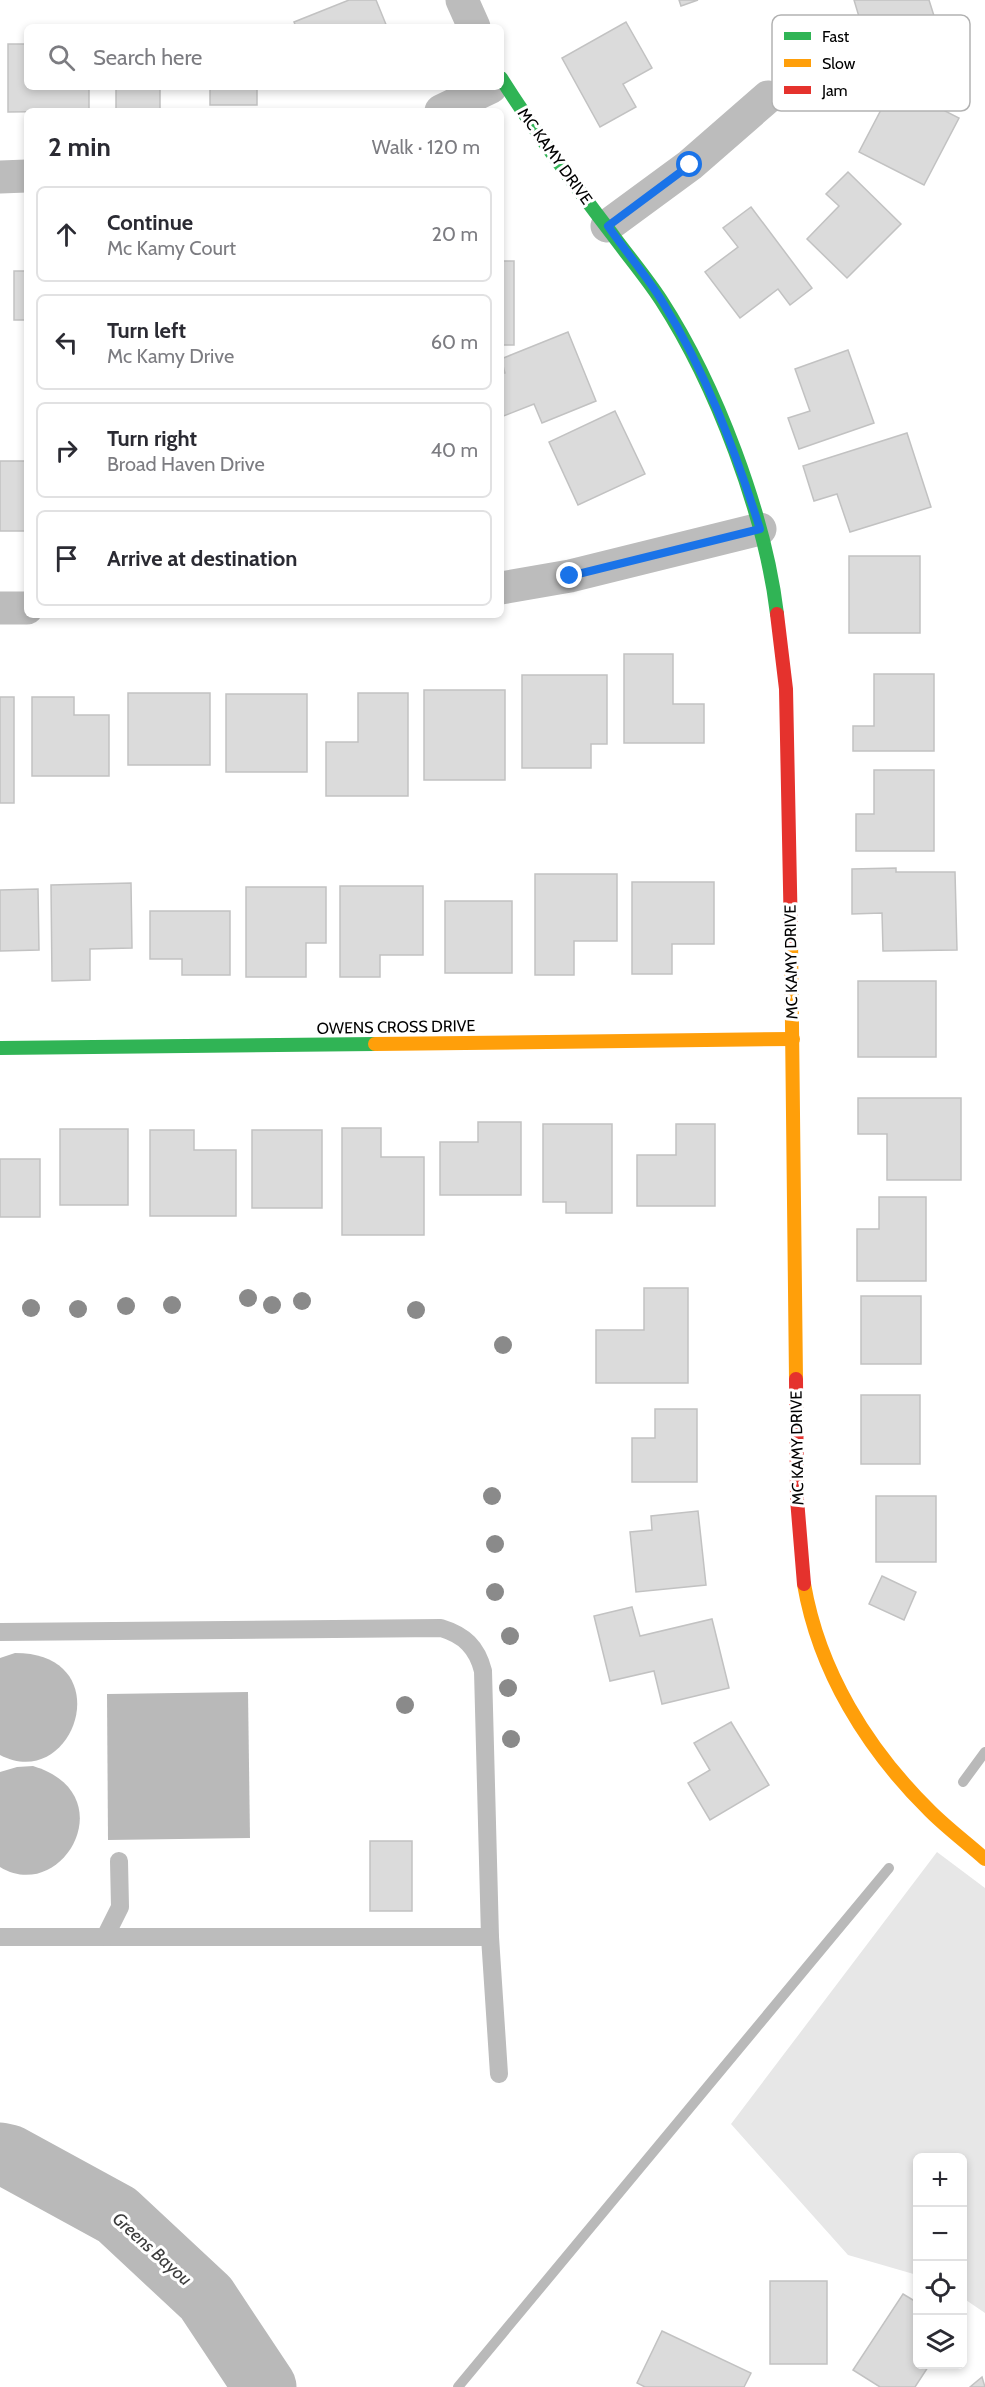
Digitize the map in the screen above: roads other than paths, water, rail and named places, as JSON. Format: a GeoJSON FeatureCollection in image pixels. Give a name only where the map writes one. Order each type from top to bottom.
{"type":"FeatureCollection","features":[{"type":"Feature","properties":{"kind":"street"},"geometry":{"type":"LineString","coordinates":[[462,0],[473,24]]}},
{"type":"Feature","properties":{"kind":"street","name":"MC KAMY DRIVE"},"geometry":{"type":"LineString","coordinates":[[504,89],[661,300],[705,380],[739,462],[760,529],[776,604],[786,690],[793,1039],[797,1499],[801,1565],[806,1597],[824,1656],[850,1709],[886,1763],[930,1810],[985,1858]]}},
{"type":"Feature","properties":{"kind":"street"},"geometry":{"type":"LineString","coordinates":[[447,108],[483,90]]}},
{"type":"Feature","properties":{"kind":"street"},"geometry":{"type":"LineString","coordinates":[[608,226],[690,165],[768,97]]}},
{"type":"Feature","properties":{"kind":"street"},"geometry":{"type":"LineString","coordinates":[[0,177],[24,176]]}},
{"type":"Feature","properties":{"kind":"street"},"geometry":{"type":"LineString","coordinates":[[504,587],[612,566],[760,529]]}},
{"type":"Feature","properties":{"kind":"street"},"geometry":{"type":"LineString","coordinates":[[0,608],[24,608]]}},
{"type":"Feature","properties":{"kind":"street","name":"OWENS CROSS DRIVE"},"geometry":{"type":"LineString","coordinates":[[0,1048],[793,1039]]}},
{"type":"Feature","properties":{"kind":"lane"},"geometry":{"type":"LineString","coordinates":[[0,1632],[441,1628],[454,1632],[475,1649],[483,1671],[490,1937],[499,2074]]}},
{"type":"Feature","properties":{"kind":"lane"},"geometry":{"type":"LineString","coordinates":[[105,1937],[120,1907],[119,1861]]}},
{"type":"Feature","properties":{"kind":"lane"},"geometry":{"type":"LineString","coordinates":[[0,1937],[490,1937]]}},
{"type":"Feature","properties":{"kind":"waterway"},"geometry":{"type":"LineString","coordinates":[[963,1782],[985,1752]]}},
{"type":"Feature","properties":{"kind":"waterway"},"geometry":{"type":"LineString","coordinates":[[458,2387],[889,1868]]}},
{"type":"Feature","properties":{"kind":"waterway","name":"Greens Bayou"},"geometry":{"type":"LineString","coordinates":[[0,2154],[9,2156],[117,2215],[206,2298],[265,2387]]}}]}
